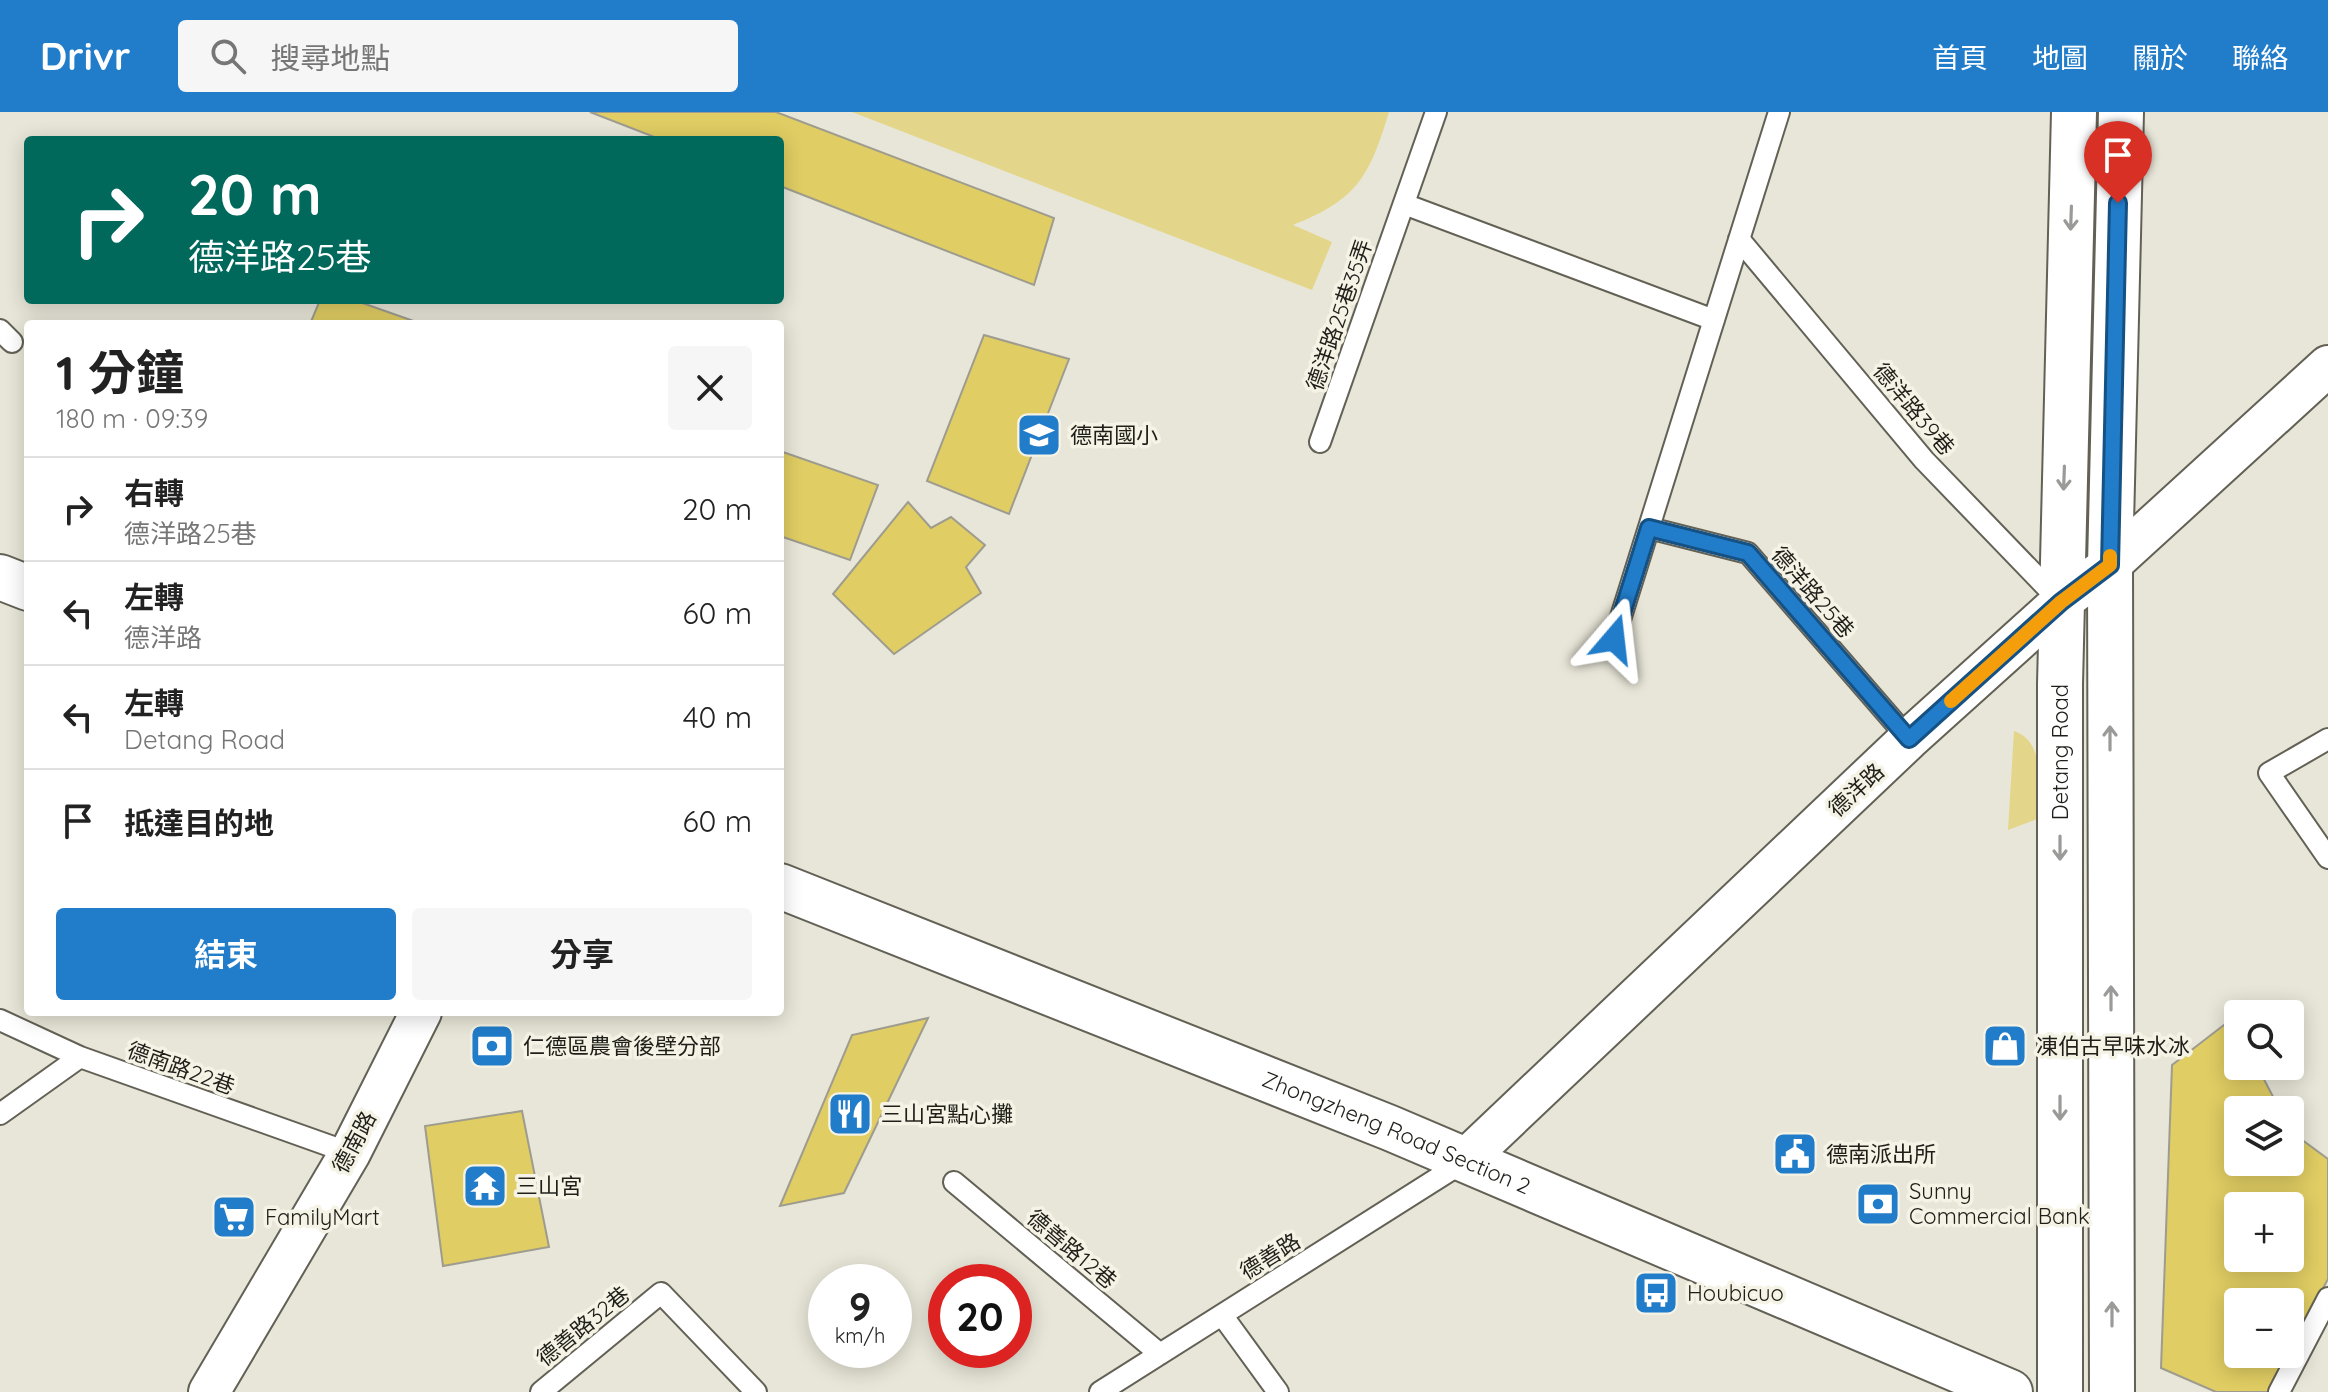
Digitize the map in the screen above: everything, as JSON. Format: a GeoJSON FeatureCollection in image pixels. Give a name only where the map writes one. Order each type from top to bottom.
{"type":"FeatureCollection","features":[{"type":"Feature","properties":{"kind":"street","name":"Detang Road"},"geometry":{"type":"LineString","coordinates":[[2060,1392],[2061,602],[2074,112]]}},
{"type":"Feature","properties":{"kind":"street"},"geometry":{"type":"LineString","coordinates":[[2112,1392],[2110,565],[2121,112]]}},
{"type":"Feature","properties":{"kind":"street","name":"德洋路"},"geometry":{"type":"LineString","coordinates":[[1465,1160],[1909,739],[2061,602],[2110,565],[2328,366]]}},
{"type":"Feature","properties":{"kind":"street"},"geometry":{"type":"LineString","coordinates":[[0,577],[24,586]]}},
{"type":"Feature","properties":{"kind":"street","name":"Zhongzheng Road Section 2"},"geometry":{"type":"LineString","coordinates":[[784,888],[1465,1160],[2002,1390]]}},
{"type":"Feature","properties":{"kind":"street","name":"德南路"},"geometry":{"type":"LineString","coordinates":[[209,1392],[350,1153],[419,1016]]}},
{"type":"Feature","properties":{"kind":"lane","name":"德洋路25巷35弄"},"geometry":{"type":"LineString","coordinates":[[1320,442],[1436,112]]}},
{"type":"Feature","properties":{"kind":"lane"},"geometry":{"type":"LineString","coordinates":[[1614,639],[1779,112]]}},
{"type":"Feature","properties":{"kind":"lane"},"geometry":{"type":"LineString","coordinates":[[1404,204],[1714,320]]}},
{"type":"Feature","properties":{"kind":"lane","name":"德洋路39巷"},"geometry":{"type":"LineString","coordinates":[[1739,239],[1924,460],[2061,602]]}},
{"type":"Feature","properties":{"kind":"lane","name":"德洋路25巷"},"geometry":{"type":"LineString","coordinates":[[1649,528],[1748,553],[1909,739]]}},
{"type":"Feature","properties":{"kind":"lane"},"geometry":{"type":"LineString","coordinates":[[2328,739],[2269,773],[2328,858]]}},
{"type":"Feature","properties":{"kind":"lane","name":"德南路22巷"},"geometry":{"type":"LineString","coordinates":[[0,1020],[80,1057],[350,1153]]}},
{"type":"Feature","properties":{"kind":"lane"},"geometry":{"type":"LineString","coordinates":[[0,1114],[80,1057]]}},
{"type":"Feature","properties":{"kind":"lane","name":"德善路"},"geometry":{"type":"LineString","coordinates":[[1100,1392],[1465,1160]]}},
{"type":"Feature","properties":{"kind":"lane","name":"德善路12巷"},"geometry":{"type":"LineString","coordinates":[[954,1182],[1160,1354]]}},
{"type":"Feature","properties":{"kind":"lane","name":"德善路32巷"},"geometry":{"type":"LineString","coordinates":[[541,1392],[661,1293],[756,1392]]}},
{"type":"Feature","properties":{"kind":"lane"},"geometry":{"type":"LineString","coordinates":[[2279,1392],[2328,1298]]}},
{"type":"Feature","properties":{"kind":"lane"},"geometry":{"type":"LineString","coordinates":[[1222,1315],[1278,1392]]}},
{"type":"Feature","properties":{"kind":"shaded area"},"geometry":{"type":"Polygon","coordinates":[[[852,112],[1389,112],[1375,153],[1358,183],[1333,206],[1293,225],[1332,242],[1312,290],[852,112]]]}},
{"type":"Feature","properties":{"kind":"shaded area"},"geometry":{"type":"Polygon","coordinates":[[[2014,731],[2025,737],[2036,756],[2039,781],[2037,819],[2008,830],[2014,731]]]}},
{"type":"Feature","properties":{"kind":"building"},"geometry":{"type":"Polygon","coordinates":[[[590,112],[776,112],[1054,218],[1034,285],[784,188],[784,136],[652,136],[590,112]]]}},
{"type":"Feature","properties":{"kind":"building"},"geometry":{"type":"Polygon","coordinates":[[[318,304],[365,304],[411,320],[312,320],[318,304]]]}},
{"type":"Feature","properties":{"kind":"building"},"geometry":{"type":"Polygon","coordinates":[[[984,335],[1069,359],[1009,514],[927,481],[984,335]]]}},
{"type":"Feature","properties":{"kind":"building"},"geometry":{"type":"Polygon","coordinates":[[[784,452],[878,485],[850,560],[784,537],[784,452]]]}},
{"type":"Feature","properties":{"kind":"building"},"geometry":{"type":"Polygon","coordinates":[[[908,502],[931,528],[951,517],[985,545],[966,567],[981,593],[894,654],[833,594],[908,502]]]}},
{"type":"Feature","properties":{"kind":"building","name":"三山宮點心攤"},"geometry":{"type":"Polygon","coordinates":[[[928,1018],[844,1193],[780,1206],[852,1035],[928,1018]]]}},
{"type":"Feature","properties":{"kind":"building"},"geometry":{"type":"Polygon","coordinates":[[[2224,1025],[2224,1080],[2264,1080],[2273,1096],[2224,1096],[2224,1176],[2304,1176],[2304,1141],[2328,1159],[2328,1279],[2304,1324],[2304,1288],[2224,1288],[2224,1368],[2281,1368],[2268,1392],[2216,1392],[2161,1368],[2172,1065],[2224,1025]]]}},
{"type":"Feature","properties":{"kind":"building","name":"三山宮"},"geometry":{"type":"Polygon","coordinates":[[[522,1111],[549,1247],[443,1266],[425,1126],[522,1111]]]}},
{"type":"Feature","properties":{"kind":"slow traffic"},"geometry":{"type":"LineString","coordinates":[[1951,701],[2061,602],[2110,565],[2110,556]]}},
{"type":"Feature","properties":{"kind":"place","name":"德南國小"},"geometry":{"type":"Point","coordinates":[1039,435]}},
{"type":"Feature","properties":{"kind":"place","name":"仁德區農會後壁分部"},"geometry":{"type":"Point","coordinates":[492,1046]}},
{"type":"Feature","properties":{"kind":"place","name":"凍伯古早味水冰"},"geometry":{"type":"Point","coordinates":[2005,1046]}},
{"type":"Feature","properties":{"kind":"place","name":"三山宮點心攤"},"geometry":{"type":"Point","coordinates":[850,1114]}},
{"type":"Feature","properties":{"kind":"place","name":"德南派出所"},"geometry":{"type":"Point","coordinates":[1795,1154]}},
{"type":"Feature","properties":{"kind":"place","name":"三山宮"},"geometry":{"type":"Point","coordinates":[485,1186]}},
{"type":"Feature","properties":{"kind":"place","name":"Sunny Commercial Bank"},"geometry":{"type":"Point","coordinates":[1878,1204]}},
{"type":"Feature","properties":{"kind":"place","name":"FamilyMart"},"geometry":{"type":"Point","coordinates":[234,1217]}},
{"type":"Feature","properties":{"kind":"place","name":"Houbicuo"},"geometry":{"type":"Point","coordinates":[1656,1293]}},
{"type":"Feature","properties":{"kind":"route"},"geometry":{"type":"LineString","coordinates":[[1614,639],[1649,528],[1748,553],[1909,739],[2061,602],[2110,565],[2118,203]]}}]}
